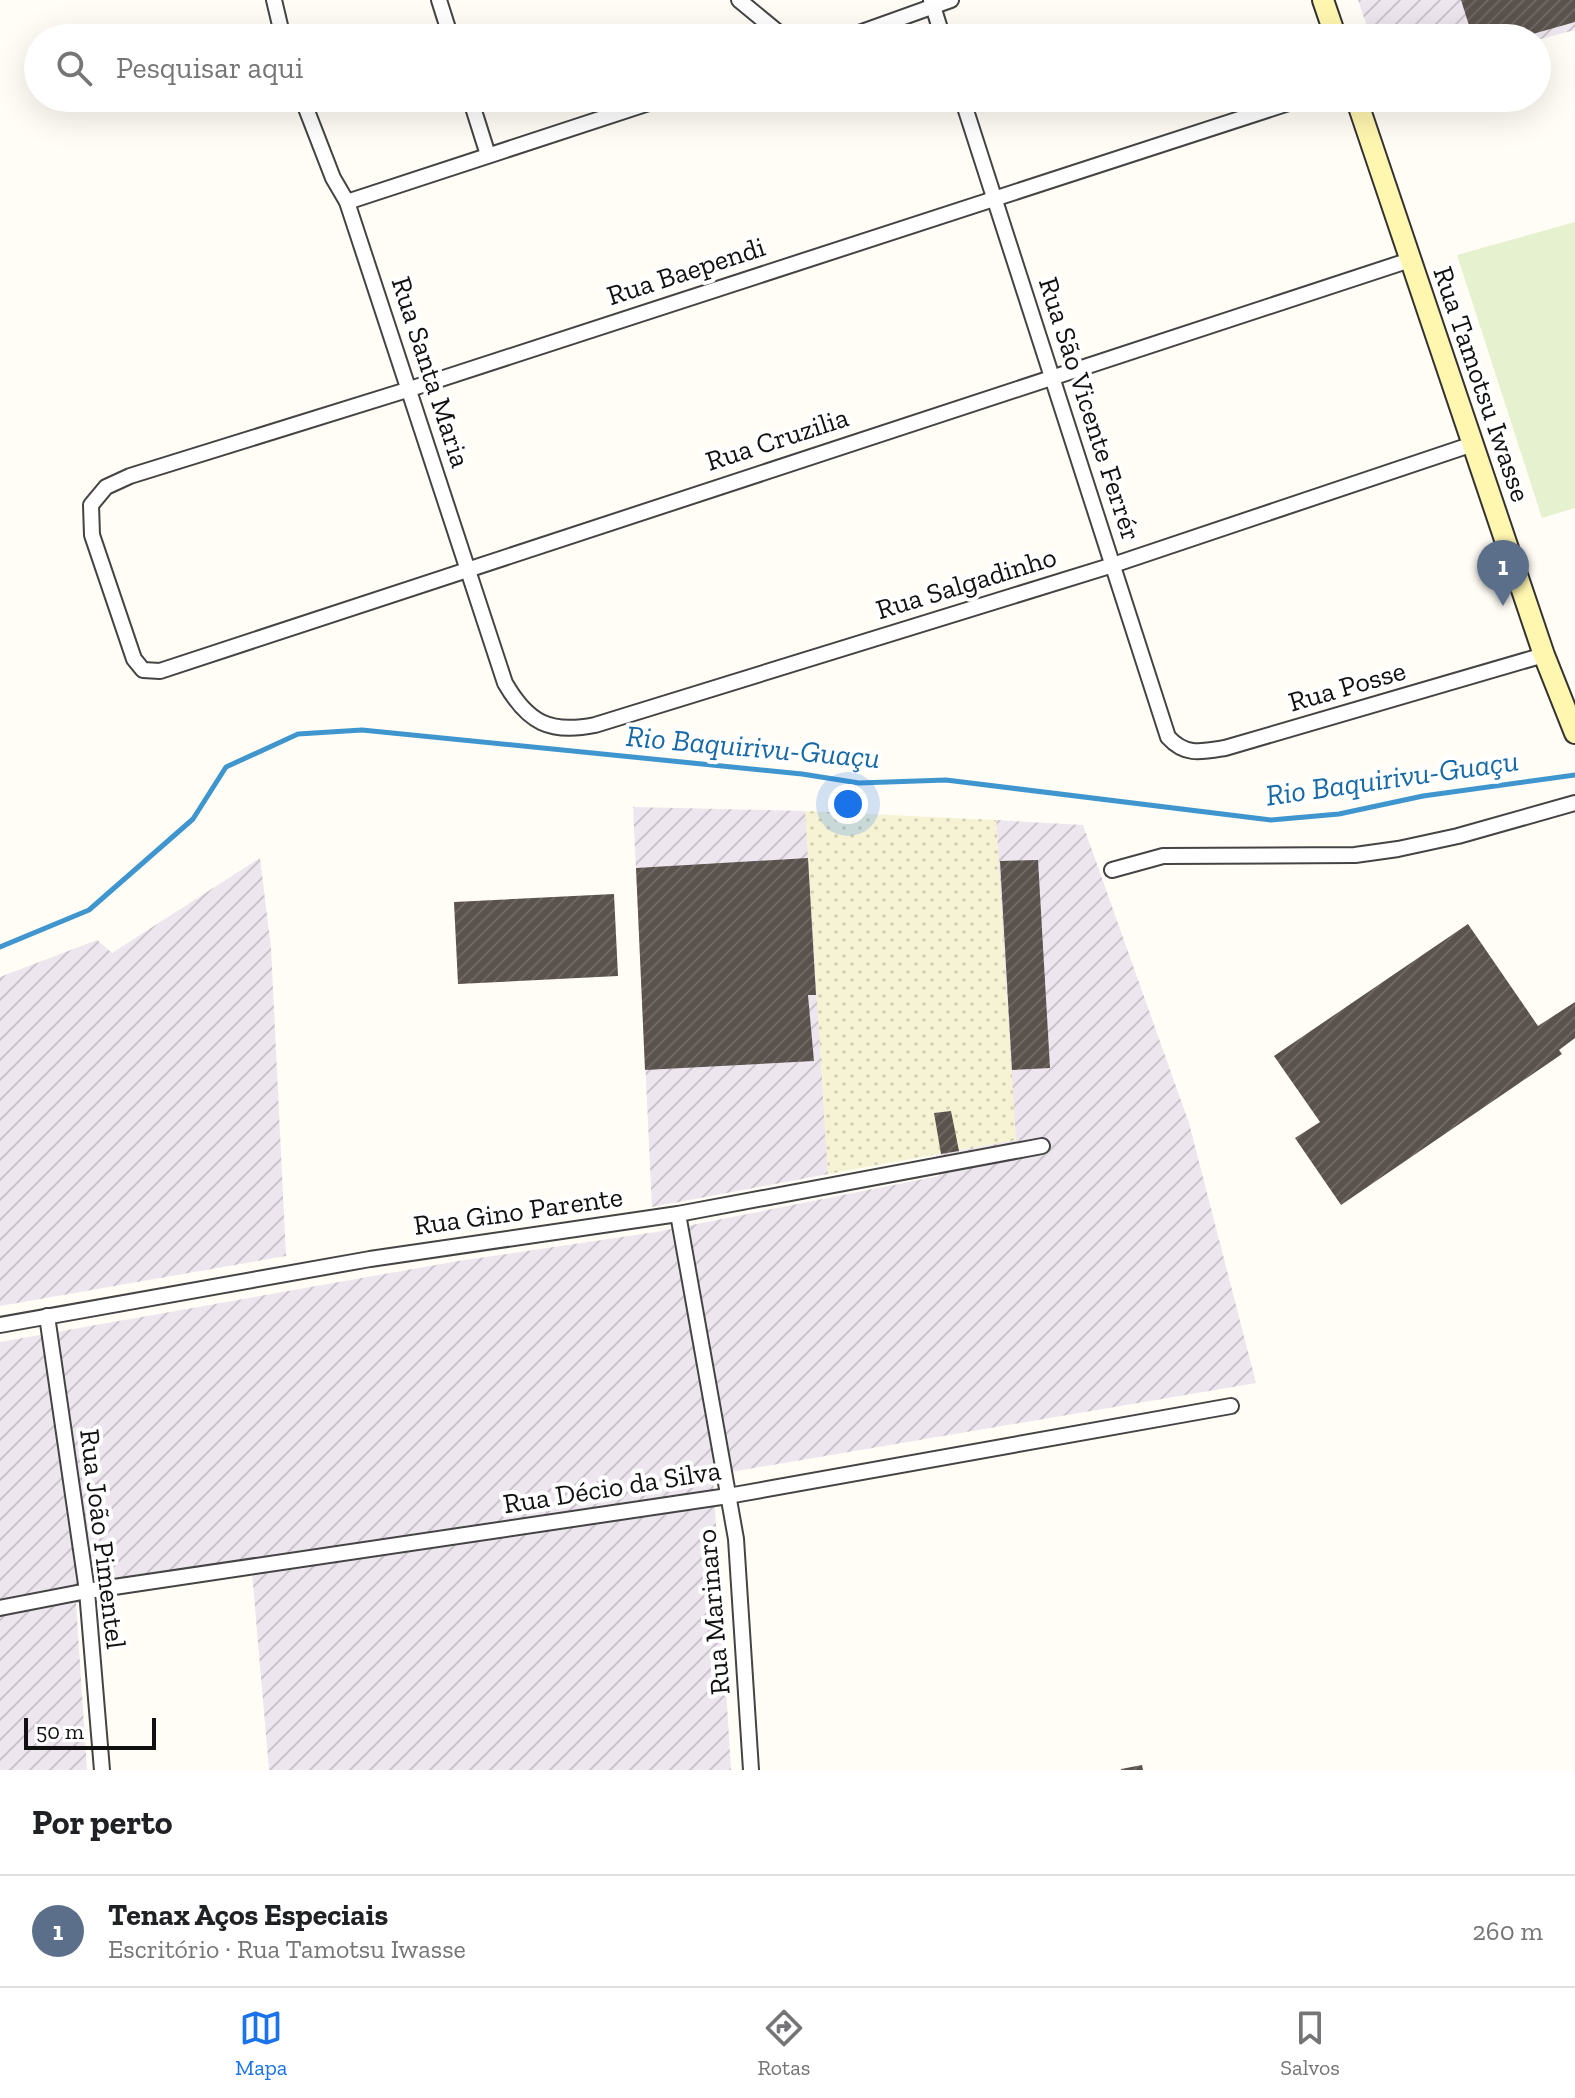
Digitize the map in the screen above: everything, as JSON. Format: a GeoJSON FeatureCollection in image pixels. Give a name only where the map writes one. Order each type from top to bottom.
{"type":"FeatureCollection","features":[{"type":"Feature","properties":{"kind":"street"},"geometry":{"type":"LineString","coordinates":[[274,0],[280,24]]}},
{"type":"Feature","properties":{"kind":"street"},"geometry":{"type":"LineString","coordinates":[[439,0],[447,24]]}},
{"type":"Feature","properties":{"kind":"street"},"geometry":{"type":"LineString","coordinates":[[739,0],[768,24]]}},
{"type":"Feature","properties":{"kind":"street"},"geometry":{"type":"LineString","coordinates":[[880,24],[932,3],[951,0]]}},
{"type":"Feature","properties":{"kind":"street"},"geometry":{"type":"LineString","coordinates":[[1323,0],[1331,24]]}},
{"type":"Feature","properties":{"kind":"street"},"geometry":{"type":"LineString","coordinates":[[932,3],[939,24]]}},
{"type":"Feature","properties":{"kind":"street","name":"Rua Santa Maria"},"geometry":{"type":"LineString","coordinates":[[307,112],[333,178],[347,202],[501,666]]}},
{"type":"Feature","properties":{"kind":"street"},"geometry":{"type":"LineString","coordinates":[[474,112],[488,155]]}},
{"type":"Feature","properties":{"kind":"street"},"geometry":{"type":"LineString","coordinates":[[347,202],[621,112]]}},
{"type":"Feature","properties":{"kind":"street","name":"Rua São Vicente Ferrér"},"geometry":{"type":"LineString","coordinates":[[967,112],[1168,737]]}},
{"type":"Feature","properties":{"kind":"street","name":"Rua Baependi"},"geometry":{"type":"LineString","coordinates":[[160,671],[143,670],[134,659],[92,535],[91,505],[106,487],[130,476],[410,389],[1260,112]]}},
{"type":"Feature","properties":{"kind":"street","name":"Rua Tamotsu Iwasse"},"geometry":{"type":"LineString","coordinates":[[1361,112],[1544,655],[1575,733]]}},
{"type":"Feature","properties":{"kind":"street","name":"Rua Cruzilia"},"geometry":{"type":"LineString","coordinates":[[160,671],[1410,260]]}},
{"type":"Feature","properties":{"kind":"street","name":"Rua Salgadinho"},"geometry":{"type":"LineString","coordinates":[[501,666],[505,683],[527,714],[557,729],[575,729],[1113,565],[1473,444]]}},
{"type":"Feature","properties":{"kind":"street","name":"Rua Posse"},"geometry":{"type":"LineString","coordinates":[[1168,737],[1177,747],[1188,751],[1225,748],[1544,655]]}},
{"type":"Feature","properties":{"kind":"street"},"geometry":{"type":"LineString","coordinates":[[1112,870],[1163,856],[1355,855],[1398,849],[1575,803]]}},
{"type":"Feature","properties":{"kind":"street","name":"Rua Gino Parente"},"geometry":{"type":"LineString","coordinates":[[0,1325],[354,1261],[678,1214],[1042,1146]]}},
{"type":"Feature","properties":{"kind":"street","name":"Rua Marinaro"},"geometry":{"type":"LineString","coordinates":[[678,1214],[736,1539],[751,1770]]}},
{"type":"Feature","properties":{"kind":"street","name":"Rua João Pimentel"},"geometry":{"type":"LineString","coordinates":[[47,1316],[87,1591],[102,1770]]}},
{"type":"Feature","properties":{"kind":"street","name":"Rua Décio da Silva"},"geometry":{"type":"LineString","coordinates":[[0,1608],[87,1591],[728,1496],[1231,1406]]}},
{"type":"Feature","properties":{"kind":"shaded area"},"geometry":{"type":"Polygon","coordinates":[[[1358,0],[1575,0],[1575,30],[1551,36],[1551,24],[1366,24],[1358,0]]]}},
{"type":"Feature","properties":{"kind":"shaded area"},"geometry":{"type":"Polygon","coordinates":[[[633,807],[806,811],[828,1174],[652,1207],[633,807]]]}},
{"type":"Feature","properties":{"kind":"shaded area"},"geometry":{"type":"Polygon","coordinates":[[[805,811],[996,820],[1016,1140],[828,1174],[805,811]]]}},
{"type":"Feature","properties":{"kind":"shaded area"},"geometry":{"type":"Polygon","coordinates":[[[996,820],[1083,825],[1189,1123],[1256,1383],[713,1475],[731,1770],[269,1770],[252,1573],[76,1603],[87,1770],[0,1770],[0,1342],[458,1261],[656,1232],[939,1176],[936,1155],[1015,1140],[996,820]]]}},
{"type":"Feature","properties":{"kind":"shaded area"},"geometry":{"type":"Polygon","coordinates":[[[260,858],[271,948],[286,1256],[0,1306],[0,977],[97,940],[112,953],[260,858]]]}},
{"type":"Feature","properties":{"kind":"green space"},"geometry":{"type":"Polygon","coordinates":[[[1575,222],[1575,508],[1542,518],[1457,255],[1575,222]]]}},
{"type":"Feature","properties":{"kind":"building"},"geometry":{"type":"Polygon","coordinates":[[[1461,0],[1575,0],[1575,22],[1551,29],[1551,24],[1469,24],[1461,0]]]}},
{"type":"Feature","properties":{"kind":"building"},"geometry":{"type":"Polygon","coordinates":[[[808,858],[816,995],[808,995],[814,1061],[645,1070],[636,868],[808,858]]]}},
{"type":"Feature","properties":{"kind":"building"},"geometry":{"type":"Polygon","coordinates":[[[1038,860],[1050,1068],[1012,1070],[1000,861],[1038,860]]]}},
{"type":"Feature","properties":{"kind":"building"},"geometry":{"type":"Polygon","coordinates":[[[614,894],[618,976],[458,984],[454,902],[614,894]]]}},
{"type":"Feature","properties":{"kind":"building"},"geometry":{"type":"Polygon","coordinates":[[[1468,924],[1538,1026],[1575,1002],[1575,1038],[1559,1050],[1562,1054],[1341,1205],[1295,1138],[1320,1122],[1274,1056],[1468,924]]]}},
{"type":"Feature","properties":{"kind":"building"},"geometry":{"type":"Polygon","coordinates":[[[951,1111],[959,1151],[941,1154],[934,1113],[951,1111]]]}},
{"type":"Feature","properties":{"kind":"building"},"geometry":{"type":"Polygon","coordinates":[[[1142,1765],[1143,1770],[1121,1770],[1121,1769],[1142,1765]]]}},
{"type":"Feature","properties":{"kind":"waterway","name":"Rio Baquirivu-Guaçu"},"geometry":{"type":"LineString","coordinates":[[0,947],[89,910],[193,819],[226,767],[298,734],[362,730],[802,774],[859,783],[946,780],[1271,820],[1339,814],[1423,796],[1575,775]]}},
{"type":"Feature","properties":{"kind":"place","name":"Tenax Aços Especiais"},"geometry":{"type":"Point","coordinates":[1503,606]}}]}
